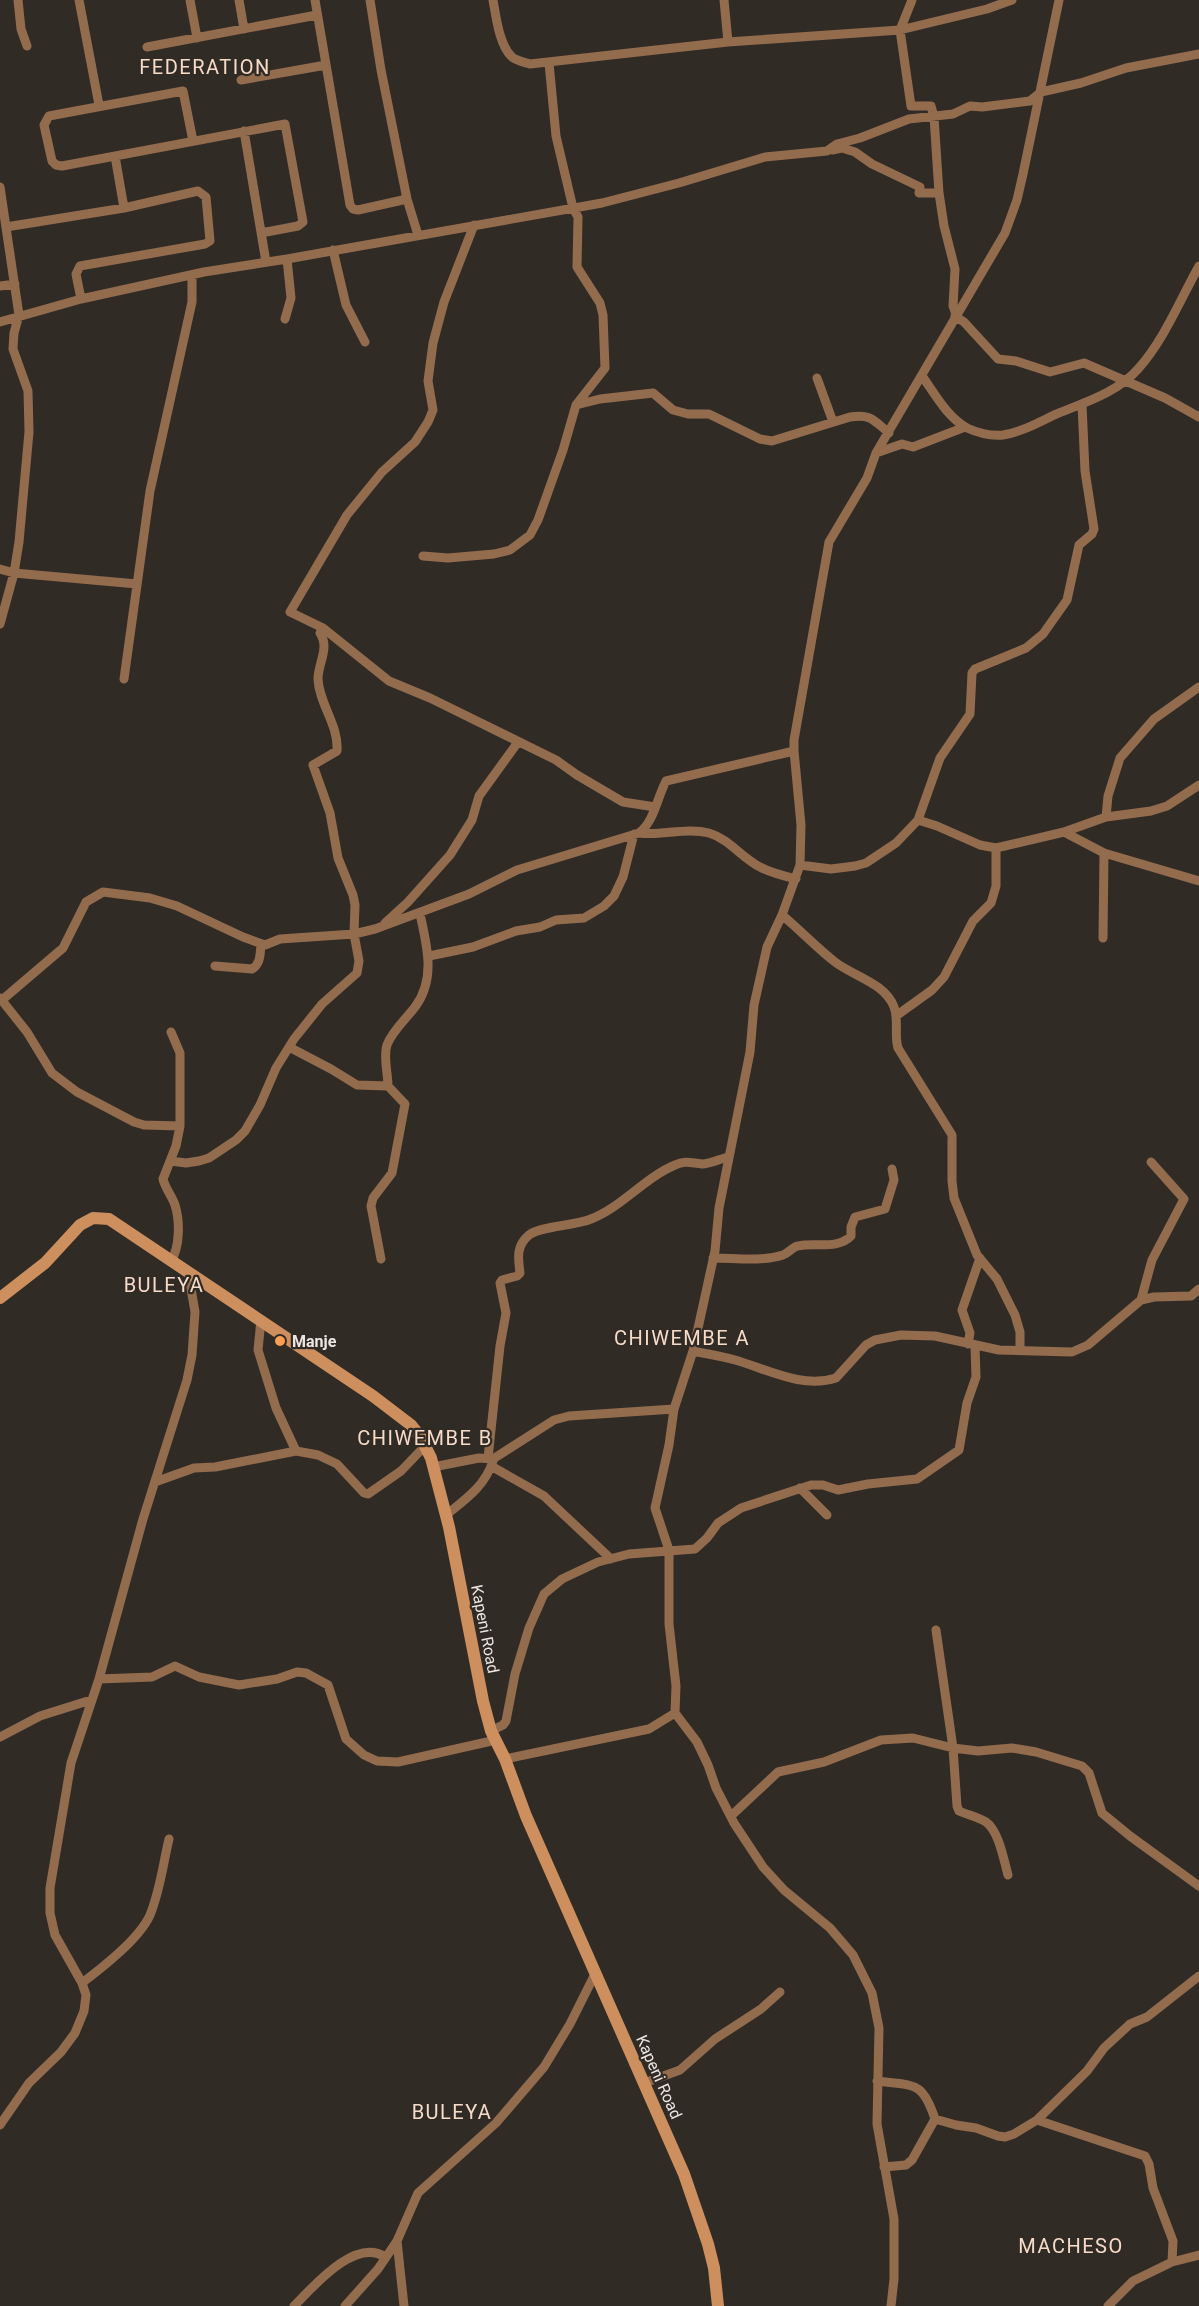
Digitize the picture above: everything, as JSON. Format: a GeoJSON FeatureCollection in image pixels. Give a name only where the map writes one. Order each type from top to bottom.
{"type":"FeatureCollection","features":[{"type":"Feature","properties":{"kind":"main road","name":"Kapeni Road"},"geometry":{"type":"LineString","coordinates":[[0,1298],[45,1263],[80,1225],[93,1218],[109,1219],[261,1320],[411,1425],[425,1446],[434,1467],[446,1515],[475,1667],[494,1735],[525,1816],[684,2174],[700,2216],[714,2268],[718,2306]]}},
{"type":"Feature","properties":{"kind":"street"},"geometry":{"type":"LineString","coordinates":[[18,0],[21,29],[27,46]]}},
{"type":"Feature","properties":{"kind":"street"},"geometry":{"type":"LineString","coordinates":[[79,0],[99,105]]}},
{"type":"Feature","properties":{"kind":"street"},"geometry":{"type":"LineString","coordinates":[[190,0],[197,38]]}},
{"type":"Feature","properties":{"kind":"street"},"geometry":{"type":"LineString","coordinates":[[239,0],[244,29]]}},
{"type":"Feature","properties":{"kind":"street"},"geometry":{"type":"LineString","coordinates":[[315,0],[350,205],[353,209],[358,210],[407,199]]}},
{"type":"Feature","properties":{"kind":"street"},"geometry":{"type":"LineString","coordinates":[[370,0],[381,70],[407,199],[418,235]]}},
{"type":"Feature","properties":{"kind":"street"},"geometry":{"type":"LineString","coordinates":[[493,0],[504,45],[510,56],[530,64],[728,42],[900,30],[987,9],[1012,0]]}},
{"type":"Feature","properties":{"kind":"street"},"geometry":{"type":"LineString","coordinates":[[724,0],[728,42]]}},
{"type":"Feature","properties":{"kind":"street"},"geometry":{"type":"LineString","coordinates":[[912,0],[900,30],[911,106],[931,106],[934,117],[939,193],[944,226],[956,269],[953,303],[957,317],[957,313]]}},
{"type":"Feature","properties":{"kind":"street"},"geometry":{"type":"LineString","coordinates":[[893,2304],[894,2219],[877,2124],[879,2028],[872,1993],[853,1955],[830,1928],[784,1890],[763,1867],[730,1816],[697,1742],[675,1713],[676,1686],[669,1624],[669,1550],[655,1508],[669,1445],[674,1409],[693,1351],[713,1258],[728,1157],[750,1052],[754,1005],[767,947],[782,915],[800,865],[801,825],[794,751],[829,542],[867,478],[876,453],[1005,233],[1017,200],[1059,0]]}},
{"type":"Feature","properties":{"kind":"street"},"geometry":{"type":"LineString","coordinates":[[147,47],[317,15]]}},
{"type":"Feature","properties":{"kind":"street"},"geometry":{"type":"LineString","coordinates":[[827,151],[837,144],[860,138],[909,119],[953,114],[970,106],[982,107],[1030,101],[1041,92],[1081,83],[1126,68],[1199,54]]}},
{"type":"Feature","properties":{"kind":"street"},"geometry":{"type":"LineString","coordinates":[[423,556],[448,558],[494,554],[510,550],[530,535],[538,520],[563,450],[576,405],[600,376],[606,361],[600,303],[577,267],[578,217],[573,208],[556,136],[549,63]]}},
{"type":"Feature","properties":{"kind":"street"},"geometry":{"type":"LineString","coordinates":[[241,80],[326,65]]}},
{"type":"Feature","properties":{"kind":"street"},"geometry":{"type":"LineString","coordinates":[[193,141],[183,91],[49,116],[44,125],[52,161],[62,166],[285,124],[304,218],[298,226],[261,233]]}},
{"type":"Feature","properties":{"kind":"street"},"geometry":{"type":"LineString","coordinates":[[244,131],[266,262]]}},
{"type":"Feature","properties":{"kind":"street"},"geometry":{"type":"LineString","coordinates":[[0,322],[81,299],[220,269],[602,203],[765,157],[842,148],[855,152],[872,164],[920,187],[920,193],[939,193]]}},
{"type":"Feature","properties":{"kind":"street"},"geometry":{"type":"LineString","coordinates":[[115,156],[124,208]]}},
{"type":"Feature","properties":{"kind":"street"},"geometry":{"type":"LineString","coordinates":[[0,187],[20,315],[14,333],[13,349],[27,387],[28,432],[22,519],[14,573],[0,624]]}},
{"type":"Feature","properties":{"kind":"street"},"geometry":{"type":"LineString","coordinates":[[6,227],[124,208],[198,191],[206,197],[210,241],[205,244],[80,266],[76,274],[81,299]]}},
{"type":"Feature","properties":{"kind":"street"},"geometry":{"type":"LineString","coordinates":[[474,225],[444,302],[433,343],[428,381],[433,410],[428,422],[415,442],[382,472],[347,515],[291,609],[292,615],[323,628],[389,681],[430,698],[556,760],[576,776],[623,802],[655,807]]}},
{"type":"Feature","properties":{"kind":"street"},"geometry":{"type":"LineString","coordinates":[[333,250],[346,305],[365,342]]}},
{"type":"Feature","properties":{"kind":"street"},"geometry":{"type":"LineString","coordinates":[[285,319],[291,298],[287,259]]}},
{"type":"Feature","properties":{"kind":"street"},"geometry":{"type":"LineString","coordinates":[[922,376],[950,414],[965,427],[986,434],[1002,435],[1023,430],[1082,405],[1125,381],[1140,367],[1153,348],[1199,266]]}},
{"type":"Feature","properties":{"kind":"street"},"geometry":{"type":"LineString","coordinates":[[124,679],[150,491],[192,302],[192,275]]}},
{"type":"Feature","properties":{"kind":"street"},"geometry":{"type":"LineString","coordinates":[[0,286],[15,284]]}},
{"type":"Feature","properties":{"kind":"street"},"geometry":{"type":"LineString","coordinates":[[957,313],[998,359],[1017,361],[1050,372],[1083,363],[1170,400],[1199,417]]}},
{"type":"Feature","properties":{"kind":"street"},"geometry":{"type":"LineString","coordinates":[[817,378],[833,422]]}},
{"type":"Feature","properties":{"kind":"street"},"geometry":{"type":"LineString","coordinates":[[576,405],[600,399],[653,393],[674,410],[688,414],[708,414],[760,439],[772,441],[850,417],[865,415],[889,433]]}},
{"type":"Feature","properties":{"kind":"street"},"geometry":{"type":"LineString","coordinates":[[800,865],[831,869],[855,866],[866,863],[896,843],[918,820],[940,758],[969,714],[972,673],[975,669],[1026,648],[1043,634],[1067,600],[1079,545],[1092,534],[1094,529],[1084,471],[1082,405]]}},
{"type":"Feature","properties":{"kind":"street"},"geometry":{"type":"LineString","coordinates":[[876,453],[902,444],[913,447],[965,427]]}},
{"type":"Feature","properties":{"kind":"street"},"geometry":{"type":"LineString","coordinates":[[0,569],[14,573],[137,585]]}},
{"type":"Feature","properties":{"kind":"street"},"geometry":{"type":"LineString","coordinates":[[171,1161],[186,1163],[200,1161],[209,1158],[236,1140],[260,1105],[276,1068],[289,1047],[321,1004],[357,973],[359,961],[354,934],[353,895],[338,858],[330,813],[313,765],[337,751],[338,746],[319,685],[318,677],[324,651],[323,638],[320,633],[323,628]]}},
{"type":"Feature","properties":{"kind":"street"},"geometry":{"type":"LineString","coordinates":[[1106,817],[1108,796],[1120,758],[1154,719],[1199,687]]}},
{"type":"Feature","properties":{"kind":"street"},"geometry":{"type":"LineString","coordinates":[[375,929],[383,925],[408,902],[450,855],[472,820],[479,796],[518,742]]}},
{"type":"Feature","properties":{"kind":"street"},"geometry":{"type":"LineString","coordinates":[[429,956],[467,949],[516,931],[540,927],[555,920],[580,919],[604,906],[614,896],[623,877],[636,834],[646,826],[665,783],[794,751]]}},
{"type":"Feature","properties":{"kind":"street"},"geometry":{"type":"LineString","coordinates":[[918,820],[980,845],[996,848],[1064,832],[1106,817],[1151,811],[1167,806],[1199,785]]}},
{"type":"Feature","properties":{"kind":"street"},"geometry":{"type":"LineString","coordinates":[[180,1126],[144,1125],[134,1122],[63,1084],[52,1073],[27,1032],[1,999],[63,948],[86,903],[103,892],[150,898],[177,906],[261,945],[296,937],[354,934],[375,929],[469,894],[517,870],[636,834],[700,832],[710,834],[740,851],[759,867],[796,879]]}},
{"type":"Feature","properties":{"kind":"street"},"geometry":{"type":"LineString","coordinates":[[1064,832],[1104,853],[1199,881]]}},
{"type":"Feature","properties":{"kind":"street"},"geometry":{"type":"LineString","coordinates":[[896,1016],[932,990],[944,977],[973,921],[991,903],[996,886],[996,848]]}},
{"type":"Feature","properties":{"kind":"street"},"geometry":{"type":"LineString","coordinates":[[1103,938],[1104,853]]}},
{"type":"Feature","properties":{"kind":"street"},"geometry":{"type":"LineString","coordinates":[[388,1086],[387,1045],[416,1006],[425,990],[429,974],[429,956],[420,914]]}},
{"type":"Feature","properties":{"kind":"street"},"geometry":{"type":"LineString","coordinates":[[782,915],[836,963],[881,990],[892,1002],[896,1016],[895,1039],[898,1048],[952,1134],[952,1191],[980,1258],[997,1279],[1015,1315],[1020,1332],[1020,1349]]}},
{"type":"Feature","properties":{"kind":"street"},"geometry":{"type":"LineString","coordinates":[[215,966],[252,969],[259,961],[261,945]]}},
{"type":"Feature","properties":{"kind":"street"},"geometry":{"type":"LineString","coordinates":[[171,1032],[180,1053],[180,1126],[176,1146],[163,1179],[177,1215],[177,1243],[171,1262]]}},
{"type":"Feature","properties":{"kind":"street"},"geometry":{"type":"LineString","coordinates":[[289,1047],[357,1085],[388,1086],[404,1101],[405,1109],[392,1173],[373,1198],[371,1206],[381,1259]]}},
{"type":"Feature","properties":{"kind":"street"},"geometry":{"type":"LineString","coordinates":[[446,1515],[474,1493],[487,1476],[491,1461],[500,1346],[506,1313],[500,1283],[520,1273],[518,1253],[523,1241],[540,1229],[570,1226],[605,1213],[636,1188],[674,1165],[686,1161],[703,1164],[728,1157]]}},
{"type":"Feature","properties":{"kind":"street"},"geometry":{"type":"LineString","coordinates":[[1141,1300],[1152,1260],[1184,1199],[1151,1162]]}},
{"type":"Feature","properties":{"kind":"street"},"geometry":{"type":"LineString","coordinates":[[713,1258],[748,1259],[781,1256],[798,1246],[827,1245],[847,1240],[851,1236],[851,1227],[855,1217],[885,1209],[894,1180],[892,1168]]}},
{"type":"Feature","properties":{"kind":"street"},"geometry":{"type":"LineString","coordinates":[[99,1679],[152,1677],[175,1666],[199,1677],[239,1685],[266,1682],[303,1672],[328,1685],[346,1739],[359,1752],[377,1761],[398,1762],[494,1735],[506,1721],[515,1674],[529,1628],[544,1594],[562,1579],[598,1562],[629,1554],[694,1549],[707,1538],[718,1522],[741,1508],[800,1488],[816,1484],[838,1490],[868,1484],[917,1479],[956,1454],[960,1450],[967,1403],[975,1377],[970,1333],[962,1310],[980,1258]]}},
{"type":"Feature","properties":{"kind":"street"},"geometry":{"type":"LineString","coordinates":[[0,2125],[29,2083],[61,2052],[75,2033],[86,2002],[82,1983],[55,1935],[49,1899],[71,1763],[99,1679],[112,1624],[187,1380],[192,1355],[195,1312],[188,1271]]}},
{"type":"Feature","properties":{"kind":"street"},"geometry":{"type":"LineString","coordinates":[[693,1351],[733,1359],[811,1381],[836,1378],[859,1350],[875,1340],[901,1335],[935,1336],[999,1350],[1065,1352],[1088,1345],[1112,1327],[1141,1300],[1154,1297],[1191,1296],[1199,1289]]}},
{"type":"Feature","properties":{"kind":"street"},"geometry":{"type":"LineString","coordinates":[[261,1320],[258,1341],[260,1357],[276,1408],[296,1451]]}},
{"type":"Feature","properties":{"kind":"street"},"geometry":{"type":"LineString","coordinates":[[434,1467],[491,1461],[554,1420],[569,1416],[674,1409]]}},
{"type":"Feature","properties":{"kind":"street"},"geometry":{"type":"LineString","coordinates":[[155,1482],[194,1468],[215,1467],[296,1451],[318,1455],[337,1464],[364,1493],[368,1494],[401,1471],[425,1446]]}},
{"type":"Feature","properties":{"kind":"street"},"geometry":{"type":"LineString","coordinates":[[491,1461],[544,1496],[611,1559]]}},
{"type":"Feature","properties":{"kind":"street"},"geometry":{"type":"LineString","coordinates":[[800,1488],[827,1515]]}},
{"type":"Feature","properties":{"kind":"street"},"geometry":{"type":"LineString","coordinates":[[936,1630],[953,1748],[957,1806],[959,1811],[990,1825],[999,1844],[1008,1875]]}},
{"type":"Feature","properties":{"kind":"street"},"geometry":{"type":"LineString","coordinates":[[0,1737],[40,1716],[91,1700]]}},
{"type":"Feature","properties":{"kind":"street"},"geometry":{"type":"LineString","coordinates":[[505,1759],[649,1729],[675,1713]]}},
{"type":"Feature","properties":{"kind":"street"},"geometry":{"type":"LineString","coordinates":[[730,1816],[778,1772],[824,1761],[881,1740],[898,1738],[927,1740],[953,1748],[987,1751],[1012,1748],[1080,1764],[1089,1773],[1102,1813],[1199,1886]]}},
{"type":"Feature","properties":{"kind":"street"},"geometry":{"type":"LineString","coordinates":[[82,1983],[122,1950],[149,1917],[156,1897],[169,1839]]}},
{"type":"Feature","properties":{"kind":"street"},"geometry":{"type":"LineString","coordinates":[[345,2306],[373,2276],[397,2241],[418,2193],[496,2123],[544,2067],[596,1974]]}},
{"type":"Feature","properties":{"kind":"street"},"geometry":{"type":"LineString","coordinates":[[935,2119],[1005,2137],[1036,2120],[1087,2072],[1104,2048],[1130,2024],[1156,2010],[1199,1976]]}},
{"type":"Feature","properties":{"kind":"street"},"geometry":{"type":"LineString","coordinates":[[644,2083],[680,2070],[715,2039],[761,2009],[780,1992]]}},
{"type":"Feature","properties":{"kind":"street"},"geometry":{"type":"LineString","coordinates":[[877,2081],[916,2086],[928,2097],[935,2119],[912,2160],[906,2165],[884,2167]]}},
{"type":"Feature","properties":{"kind":"street"},"geometry":{"type":"LineString","coordinates":[[1036,2120],[1145,2156],[1149,2164],[1153,2188],[1173,2241],[1172,2262]]}},
{"type":"Feature","properties":{"kind":"street"},"geometry":{"type":"LineString","coordinates":[[397,2241],[404,2306]]}},
{"type":"Feature","properties":{"kind":"street"},"geometry":{"type":"LineString","coordinates":[[294,2306],[329,2272],[345,2260],[366,2253],[377,2253],[385,2257]]}},
{"type":"Feature","properties":{"kind":"street"},"geometry":{"type":"LineString","coordinates":[[1108,2306],[1132,2281],[1172,2262],[1199,2255]]}},
{"type":"Feature","properties":{"kind":"place","name":"Manje"},"geometry":{"type":"Point","coordinates":[280,1341]}},
{"type":"Feature","properties":{"kind":"district","name":"FEDERATION"},"geometry":{"type":"Point","coordinates":[205,67]}},
{"type":"Feature","properties":{"kind":"district","name":"BULEYA"},"geometry":{"type":"Point","coordinates":[164,1285]}},
{"type":"Feature","properties":{"kind":"district","name":"CHIWEMBE A"},"geometry":{"type":"Point","coordinates":[682,1338]}},
{"type":"Feature","properties":{"kind":"district","name":"CHIWEMBE B"},"geometry":{"type":"Point","coordinates":[425,1438]}},
{"type":"Feature","properties":{"kind":"district","name":"BULEYA"},"geometry":{"type":"Point","coordinates":[452,2112]}},
{"type":"Feature","properties":{"kind":"district","name":"MACHESO"},"geometry":{"type":"Point","coordinates":[1071,2246]}}]}
